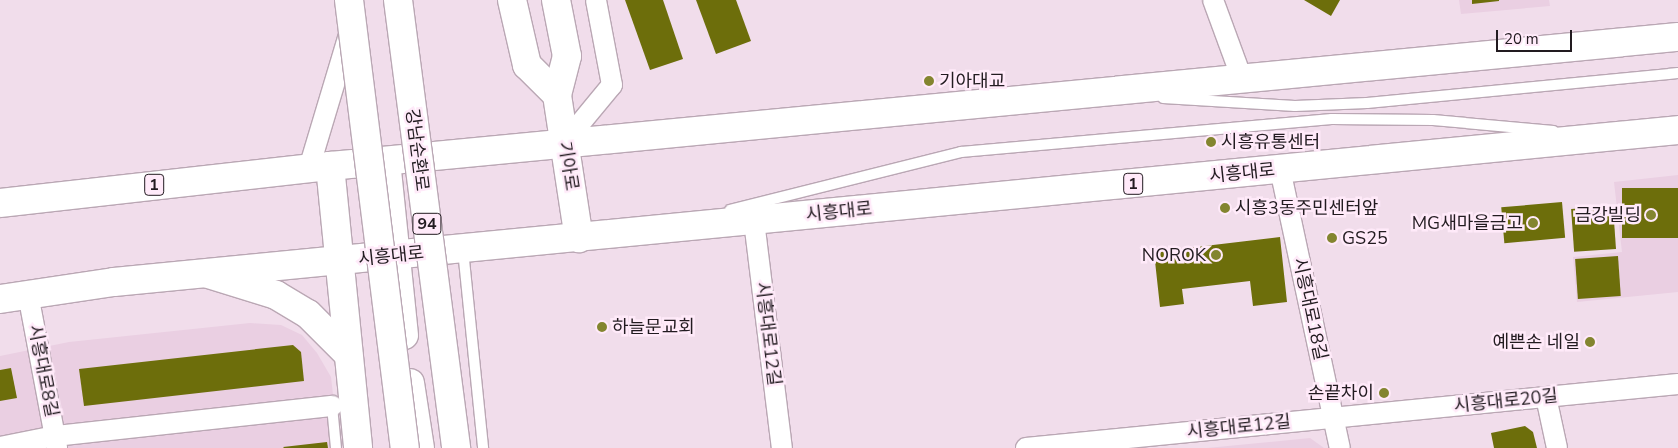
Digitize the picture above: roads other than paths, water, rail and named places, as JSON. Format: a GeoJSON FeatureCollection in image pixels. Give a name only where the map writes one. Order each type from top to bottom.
{"type":"FeatureCollection","features":[{"type":"Feature","properties":{"kind":"main road"},"geometry":{"type":"LineString","coordinates":[[349,0],[405,448]]}},
{"type":"Feature","properties":{"kind":"main road","name":"강남순환로"},"geometry":{"type":"LineString","coordinates":[[398,0],[456,448]]}},
{"type":"Feature","properties":{"kind":"main road"},"geometry":{"type":"LineString","coordinates":[[512,0],[527,65],[556,96]]}},
{"type":"Feature","properties":{"kind":"main road","name":"기아로"},"geometry":{"type":"LineString","coordinates":[[556,0],[567,56],[556,96],[579,238]]}},
{"type":"Feature","properties":{"kind":"main road","name":"1"},"geometry":{"type":"LineString","coordinates":[[0,203],[564,142],[1678,37]]}},
{"type":"Feature","properties":{"kind":"main road","name":"시흥대로"},"geometry":{"type":"LineString","coordinates":[[0,299],[28,294],[208,274],[1678,130]]}},
{"type":"Feature","properties":{"kind":"main road"},"geometry":{"type":"LineString","coordinates":[[386,160],[420,448]]}},
{"type":"Feature","properties":{"kind":"main road"},"geometry":{"type":"LineString","coordinates":[[320,167],[339,261],[358,448]]}},
{"type":"Feature","properties":{"kind":"main road"},"geometry":{"type":"LineString","coordinates":[[208,274],[276,294],[308,314],[348,354]]}},
{"type":"Feature","properties":{"kind":"street"},"geometry":{"type":"LineString","coordinates":[[320,167],[359,0]]}},
{"type":"Feature","properties":{"kind":"street"},"geometry":{"type":"LineString","coordinates":[[564,142],[612,85],[596,0]]}},
{"type":"Feature","properties":{"kind":"street"},"geometry":{"type":"LineString","coordinates":[[1214,0],[1242,79]]}},
{"type":"Feature","properties":{"kind":"street","name":"시흥대로18길"},"geometry":{"type":"LineString","coordinates":[[1280,169],[1340,448]]}},
{"type":"Feature","properties":{"kind":"street","name":"시흥대로12길"},"geometry":{"type":"LineString","coordinates":[[754,220],[782,448]]}},
{"type":"Feature","properties":{"kind":"street","name":"시흥대로8길"},"geometry":{"type":"LineString","coordinates":[[28,294],[56,442]]}},
{"type":"Feature","properties":{"kind":"street","name":"시흥대로20길"},"geometry":{"type":"LineString","coordinates":[[1333,418],[1678,384]]}},
{"type":"Feature","properties":{"kind":"street"},"geometry":{"type":"LineString","coordinates":[[1546,397],[1557,448]]}},
{"type":"Feature","properties":{"kind":"street"},"geometry":{"type":"LineString","coordinates":[[0,447],[56,442],[332,406]]}},
{"type":"Feature","properties":{"kind":"street","name":"시흥대로12길"},"geometry":{"type":"LineString","coordinates":[[1026,448],[1146,442],[1333,418]]}},
{"type":"Feature","properties":{"kind":"lane"},"geometry":{"type":"LineString","coordinates":[[1087,93],[1295,106],[1678,73]]}},
{"type":"Feature","properties":{"kind":"lane"},"geometry":{"type":"LineString","coordinates":[[649,230],[981,150],[1332,119],[1433,120],[1617,136]]}},
{"type":"Feature","properties":{"kind":"lane"},"geometry":{"type":"LineString","coordinates":[[463,249],[483,448]]}},
{"type":"Feature","properties":{"kind":"lane"},"geometry":{"type":"LineString","coordinates":[[332,406],[336,448]]}},
{"type":"Feature","properties":{"kind":"place","name":"기아대교"},"geometry":{"type":"Point","coordinates":[929,81]}},
{"type":"Feature","properties":{"kind":"place","name":"시흥유통센터"},"geometry":{"type":"Point","coordinates":[1211,142]}},
{"type":"Feature","properties":{"kind":"place","name":"시흥3동주민센터앞"},"geometry":{"type":"Point","coordinates":[1225,208]}},
{"type":"Feature","properties":{"kind":"place","name":"금강빌딩"},"geometry":{"type":"Point","coordinates":[1651,215]}},
{"type":"Feature","properties":{"kind":"place","name":"MG새마을금고"},"geometry":{"type":"Point","coordinates":[1533,223]}},
{"type":"Feature","properties":{"kind":"place","name":"GS25"},"geometry":{"type":"Point","coordinates":[1332,238]}},
{"type":"Feature","properties":{"kind":"place","name":"NOROK"},"geometry":{"type":"Point","coordinates":[1216,255]}},
{"type":"Feature","properties":{"kind":"place","name":"하늘문교회"},"geometry":{"type":"Point","coordinates":[602,327]}},
{"type":"Feature","properties":{"kind":"place","name":"예쁜손 네일"},"geometry":{"type":"Point","coordinates":[1590,342]}},
{"type":"Feature","properties":{"kind":"place","name":"손끝차이"},"geometry":{"type":"Point","coordinates":[1384,393]}}]}
